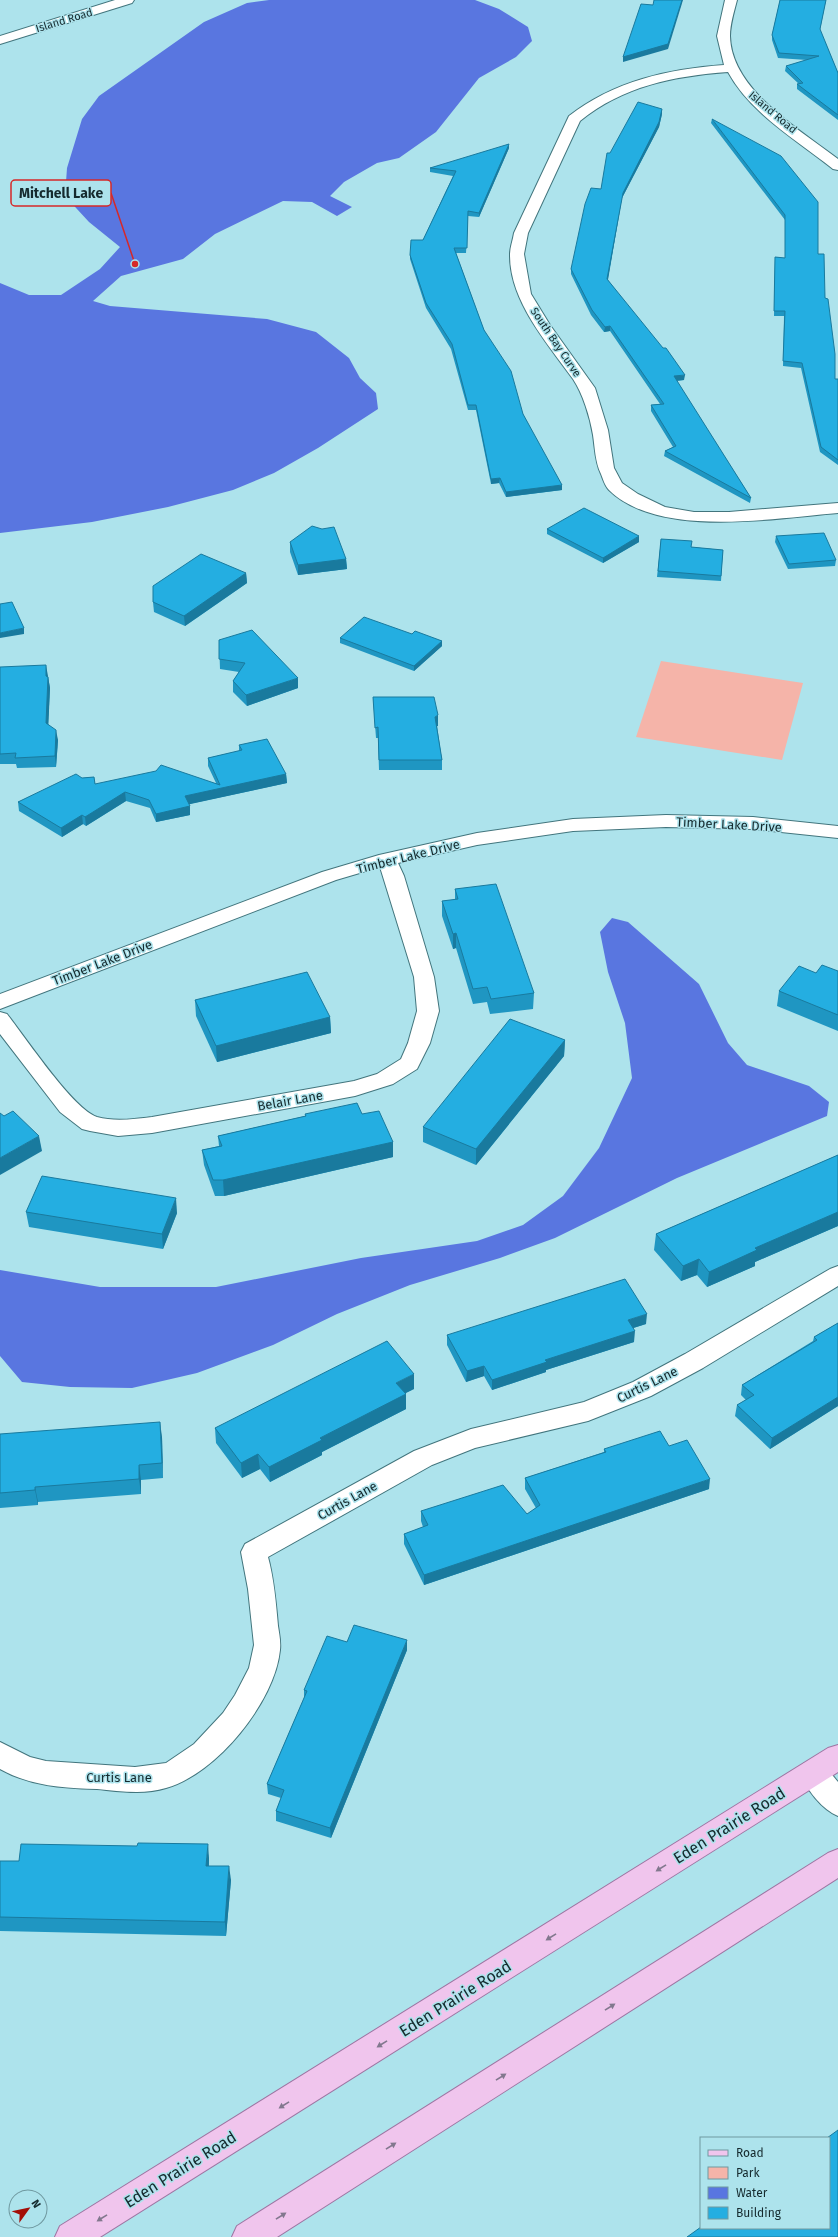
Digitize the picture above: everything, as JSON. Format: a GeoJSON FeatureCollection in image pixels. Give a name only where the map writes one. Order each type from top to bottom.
{"type":"FeatureCollection","features":[{"type":"Feature","properties":{"kind":"main road","name":"Eden Prairie Road"},"geometry":{"type":"LineString","coordinates":[[71,2237],[838,1757]]}},
{"type":"Feature","properties":{"kind":"main road"},"geometry":{"type":"LineString","coordinates":[[248,2237],[838,1862]]}},
{"type":"Feature","properties":{"kind":"street","name":"Island Road"},"geometry":{"type":"LineString","coordinates":[[0,40],[128,0]]}},
{"type":"Feature","properties":{"kind":"street","name":"Island Road"},"geometry":{"type":"LineString","coordinates":[[731,0],[724,22],[723,41],[731,68],[752,96],[838,166]]}},
{"type":"Feature","properties":{"kind":"street","name":"South Bay Curve"},"geometry":{"type":"LineString","coordinates":[[731,68],[709,70],[636,85],[608,94],[587,107],[574,119],[521,233],[517,254],[524,294],[543,326],[588,388],[597,416],[606,468],[615,486],[632,498],[661,510],[694,518],[729,517],[838,508]]}},
{"type":"Feature","properties":{"kind":"street","name":"Timber Lake Drive"},"geometry":{"type":"LineString","coordinates":[[0,1002],[274,895],[329,876],[386,859],[477,839],[573,825],[666,821],[753,823],[838,832]]}},
{"type":"Feature","properties":{"kind":"street","name":"Belair Lane"},"geometry":{"type":"LineString","coordinates":[[0,1019],[68,1107],[90,1123],[118,1128],[152,1125],[355,1088],[385,1079],[409,1064],[419,1043],[428,1011],[424,977],[394,876],[386,859]]}},
{"type":"Feature","properties":{"kind":"street","name":"Curtis Lane"},"geometry":{"type":"LineString","coordinates":[[0,1754],[9,1761],[29,1770],[54,1776],[86,1777],[150,1778],[173,1773],[198,1759],[235,1717],[258,1680],[267,1650],[262,1578],[254,1552],[423,1458],[471,1439],[588,1411],[642,1390],[694,1361],[773,1312],[838,1275]]}},
{"type":"Feature","properties":{"kind":"street"},"geometry":{"type":"LineString","coordinates":[[812,1773],[838,1803]]}},
{"type":"Feature","properties":{"kind":"green space"},"geometry":{"type":"Polygon","coordinates":[[[661,661],[803,683],[782,760],[636,737],[661,661]]]}},
{"type":"Feature","properties":{"kind":"water"},"geometry":{"type":"Polygon","coordinates":[[[269,0],[475,0],[499,9],[528,27],[532,41],[516,57],[479,78],[436,132],[399,158],[377,163],[344,182],[330,196],[352,207],[337,216],[312,202],[283,201],[215,234],[183,259],[121,276],[93,301],[110,306],[267,319],[316,332],[349,358],[360,378],[376,393],[378,409],[318,448],[274,473],[233,490],[168,507],[92,522],[0,533],[0,283],[29,295],[61,295],[100,269],[120,247],[89,222],[65,196],[67,168],[82,119],[99,96],[204,22],[247,3],[269,0]]]}},
{"type":"Feature","properties":{"kind":"water"},"geometry":{"type":"Polygon","coordinates":[[[612,918],[628,922],[699,984],[728,1043],[747,1065],[809,1086],[829,1102],[827,1116],[677,1178],[555,1238],[500,1258],[410,1285],[337,1314],[273,1345],[197,1373],[132,1388],[70,1387],[22,1382],[0,1356],[0,1270],[100,1287],[216,1287],[361,1258],[477,1241],[523,1225],[563,1196],[599,1148],[632,1078],[625,1023],[608,972],[600,932],[612,918]]]}},
{"type":"Feature","properties":{"kind":"building"},"geometry":{"type":"Polygon","coordinates":[[[654,0],[682,0],[668,44],[623,57],[641,4],[653,5],[654,0]]]}},
{"type":"Feature","properties":{"kind":"building"},"geometry":{"type":"Polygon","coordinates":[[[780,0],[826,0],[820,29],[838,73],[838,115],[797,84],[803,83],[786,66],[819,56],[779,53],[772,35],[780,0]]]}},
{"type":"Feature","properties":{"kind":"building"},"geometry":{"type":"Polygon","coordinates":[[[638,102],[662,109],[659,122],[623,193],[607,279],[663,348],[666,348],[685,375],[674,376],[751,498],[665,451],[676,446],[651,405],[664,404],[610,326],[605,327],[592,310],[571,269],[585,204],[591,188],[601,189],[607,153],[610,153],[638,102]]]}},
{"type":"Feature","properties":{"kind":"building"},"geometry":{"type":"Polygon","coordinates":[[[712,119],[781,156],[818,202],[818,254],[824,254],[825,298],[828,299],[835,354],[835,379],[838,379],[838,460],[821,447],[802,363],[783,361],[785,311],[774,311],[775,257],[785,258],[785,215],[712,119]]]}},
{"type":"Feature","properties":{"kind":"building"},"geometry":{"type":"Polygon","coordinates":[[[509,144],[479,213],[468,211],[467,248],[454,248],[484,330],[511,371],[523,414],[562,485],[506,492],[500,478],[491,479],[476,405],[468,405],[452,344],[426,303],[410,255],[411,240],[423,240],[456,171],[430,168],[509,144]]]}},
{"type":"Feature","properties":{"kind":"building"},"geometry":{"type":"Polygon","coordinates":[[[584,508],[639,536],[603,558],[547,529],[584,508]]]}},
{"type":"Feature","properties":{"kind":"building"},"geometry":{"type":"Polygon","coordinates":[[[312,526],[322,529],[334,527],[346,559],[298,565],[290,542],[312,526]]]}},
{"type":"Feature","properties":{"kind":"building"},"geometry":{"type":"Polygon","coordinates":[[[824,533],[836,560],[789,564],[776,536],[824,533]]]}},
{"type":"Feature","properties":{"kind":"building"},"geometry":{"type":"Polygon","coordinates":[[[661,539],[692,541],[691,547],[723,550],[721,576],[658,571],[661,539]]]}},
{"type":"Feature","properties":{"kind":"building"},"geometry":{"type":"Polygon","coordinates":[[[201,554],[246,573],[184,616],[153,602],[153,586],[201,554]]]}},
{"type":"Feature","properties":{"kind":"building"},"geometry":{"type":"Polygon","coordinates":[[[12,602],[24,628],[0,633],[0,604],[12,602]]]}},
{"type":"Feature","properties":{"kind":"building"},"geometry":{"type":"Polygon","coordinates":[[[364,617],[412,634],[415,631],[442,641],[414,666],[340,638],[364,617]]]}},
{"type":"Feature","properties":{"kind":"building"},"geometry":{"type":"Polygon","coordinates":[[[252,630],[298,678],[246,695],[233,681],[245,663],[219,659],[219,640],[252,630]]]}},
{"type":"Feature","properties":{"kind":"building"},"geometry":{"type":"Polygon","coordinates":[[[46,665],[46,676],[48,677],[46,723],[56,730],[55,756],[15,758],[16,753],[0,754],[0,667],[46,665]]]}},
{"type":"Feature","properties":{"kind":"building"},"geometry":{"type":"Polygon","coordinates":[[[373,697],[434,697],[438,715],[435,717],[442,760],[379,760],[378,727],[375,728],[373,697]]]}},
{"type":"Feature","properties":{"kind":"building"},"geometry":{"type":"Polygon","coordinates":[[[267,739],[286,774],[185,796],[190,806],[156,814],[149,800],[125,792],[85,817],[82,815],[61,828],[18,802],[76,774],[82,778],[94,777],[95,784],[156,771],[161,765],[220,785],[208,758],[242,750],[239,745],[267,739]]]}},
{"type":"Feature","properties":{"kind":"building"},"geometry":{"type":"Polygon","coordinates":[[[496,884],[534,993],[491,999],[487,987],[473,989],[456,933],[453,934],[442,901],[458,899],[455,889],[496,884]]]}},
{"type":"Feature","properties":{"kind":"building"},"geometry":{"type":"Polygon","coordinates":[[[822,965],[838,971],[838,1015],[779,991],[799,966],[816,973],[822,965]]]}},
{"type":"Feature","properties":{"kind":"building"},"geometry":{"type":"Polygon","coordinates":[[[307,972],[330,1017],[216,1046],[195,1000],[307,972]]]}},
{"type":"Feature","properties":{"kind":"building"},"geometry":{"type":"Polygon","coordinates":[[[510,1019],[565,1040],[476,1149],[423,1127],[510,1019]]]}},
{"type":"Feature","properties":{"kind":"building"},"geometry":{"type":"Polygon","coordinates":[[[357,1103],[362,1114],[379,1111],[393,1142],[223,1180],[213,1180],[202,1150],[222,1146],[218,1136],[306,1116],[305,1114],[357,1103]]]}},
{"type":"Feature","properties":{"kind":"building"},"geometry":{"type":"Polygon","coordinates":[[[13,1111],[39,1136],[0,1158],[0,1113],[4,1116],[13,1111]]]}},
{"type":"Feature","properties":{"kind":"building"},"geometry":{"type":"Polygon","coordinates":[[[838,1155],[838,1212],[755,1248],[757,1250],[709,1272],[699,1259],[683,1266],[656,1234],[838,1155]]]}},
{"type":"Feature","properties":{"kind":"building"},"geometry":{"type":"Polygon","coordinates":[[[42,1176],[176,1198],[162,1234],[26,1212],[42,1176]]]}},
{"type":"Feature","properties":{"kind":"building"},"geometry":{"type":"Polygon","coordinates":[[[625,1279],[647,1314],[628,1320],[635,1331],[545,1360],[547,1362],[492,1380],[484,1366],[467,1371],[447,1335],[625,1279]]]}},
{"type":"Feature","properties":{"kind":"building"},"geometry":{"type":"Polygon","coordinates":[[[838,1323],[838,1397],[772,1438],[737,1405],[754,1395],[742,1385],[817,1340],[814,1337],[838,1323]]]}},
{"type":"Feature","properties":{"kind":"building"},"geometry":{"type":"Polygon","coordinates":[[[387,1341],[414,1374],[396,1383],[406,1394],[320,1438],[322,1440],[269,1467],[258,1454],[241,1463],[215,1428],[387,1341]]]}},
{"type":"Feature","properties":{"kind":"building"},"geometry":{"type":"Polygon","coordinates":[[[160,1422],[162,1463],[139,1465],[139,1479],[35,1487],[35,1490],[0,1493],[0,1434],[160,1422]]]}},
{"type":"Feature","properties":{"kind":"building"},"geometry":{"type":"Polygon","coordinates":[[[660,1431],[669,1446],[687,1440],[710,1479],[424,1575],[404,1534],[428,1525],[421,1511],[503,1485],[527,1514],[540,1505],[525,1478],[606,1452],[604,1449],[660,1431]]]}},
{"type":"Feature","properties":{"kind":"building"},"geometry":{"type":"Polygon","coordinates":[[[354,1625],[407,1640],[330,1828],[276,1811],[284,1790],[267,1784],[307,1691],[304,1690],[327,1636],[347,1642],[354,1625]]]}},
{"type":"Feature","properties":{"kind":"building"},"geometry":{"type":"Polygon","coordinates":[[[138,1843],[208,1844],[206,1866],[229,1866],[225,1922],[0,1917],[0,1861],[19,1861],[21,1844],[137,1846],[138,1843]]]}},
{"type":"Feature","properties":{"kind":"building"},"geometry":{"type":"Polygon","coordinates":[[[838,2130],[838,2237],[687,2237],[700,2228],[700,2229],[830,2229],[830,2137],[828,2137],[838,2130]]]}},
{"type":"Feature","properties":{"kind":"place","name":"Mitchell Lake"},"geometry":{"type":"Point","coordinates":[135,264]}}]}
